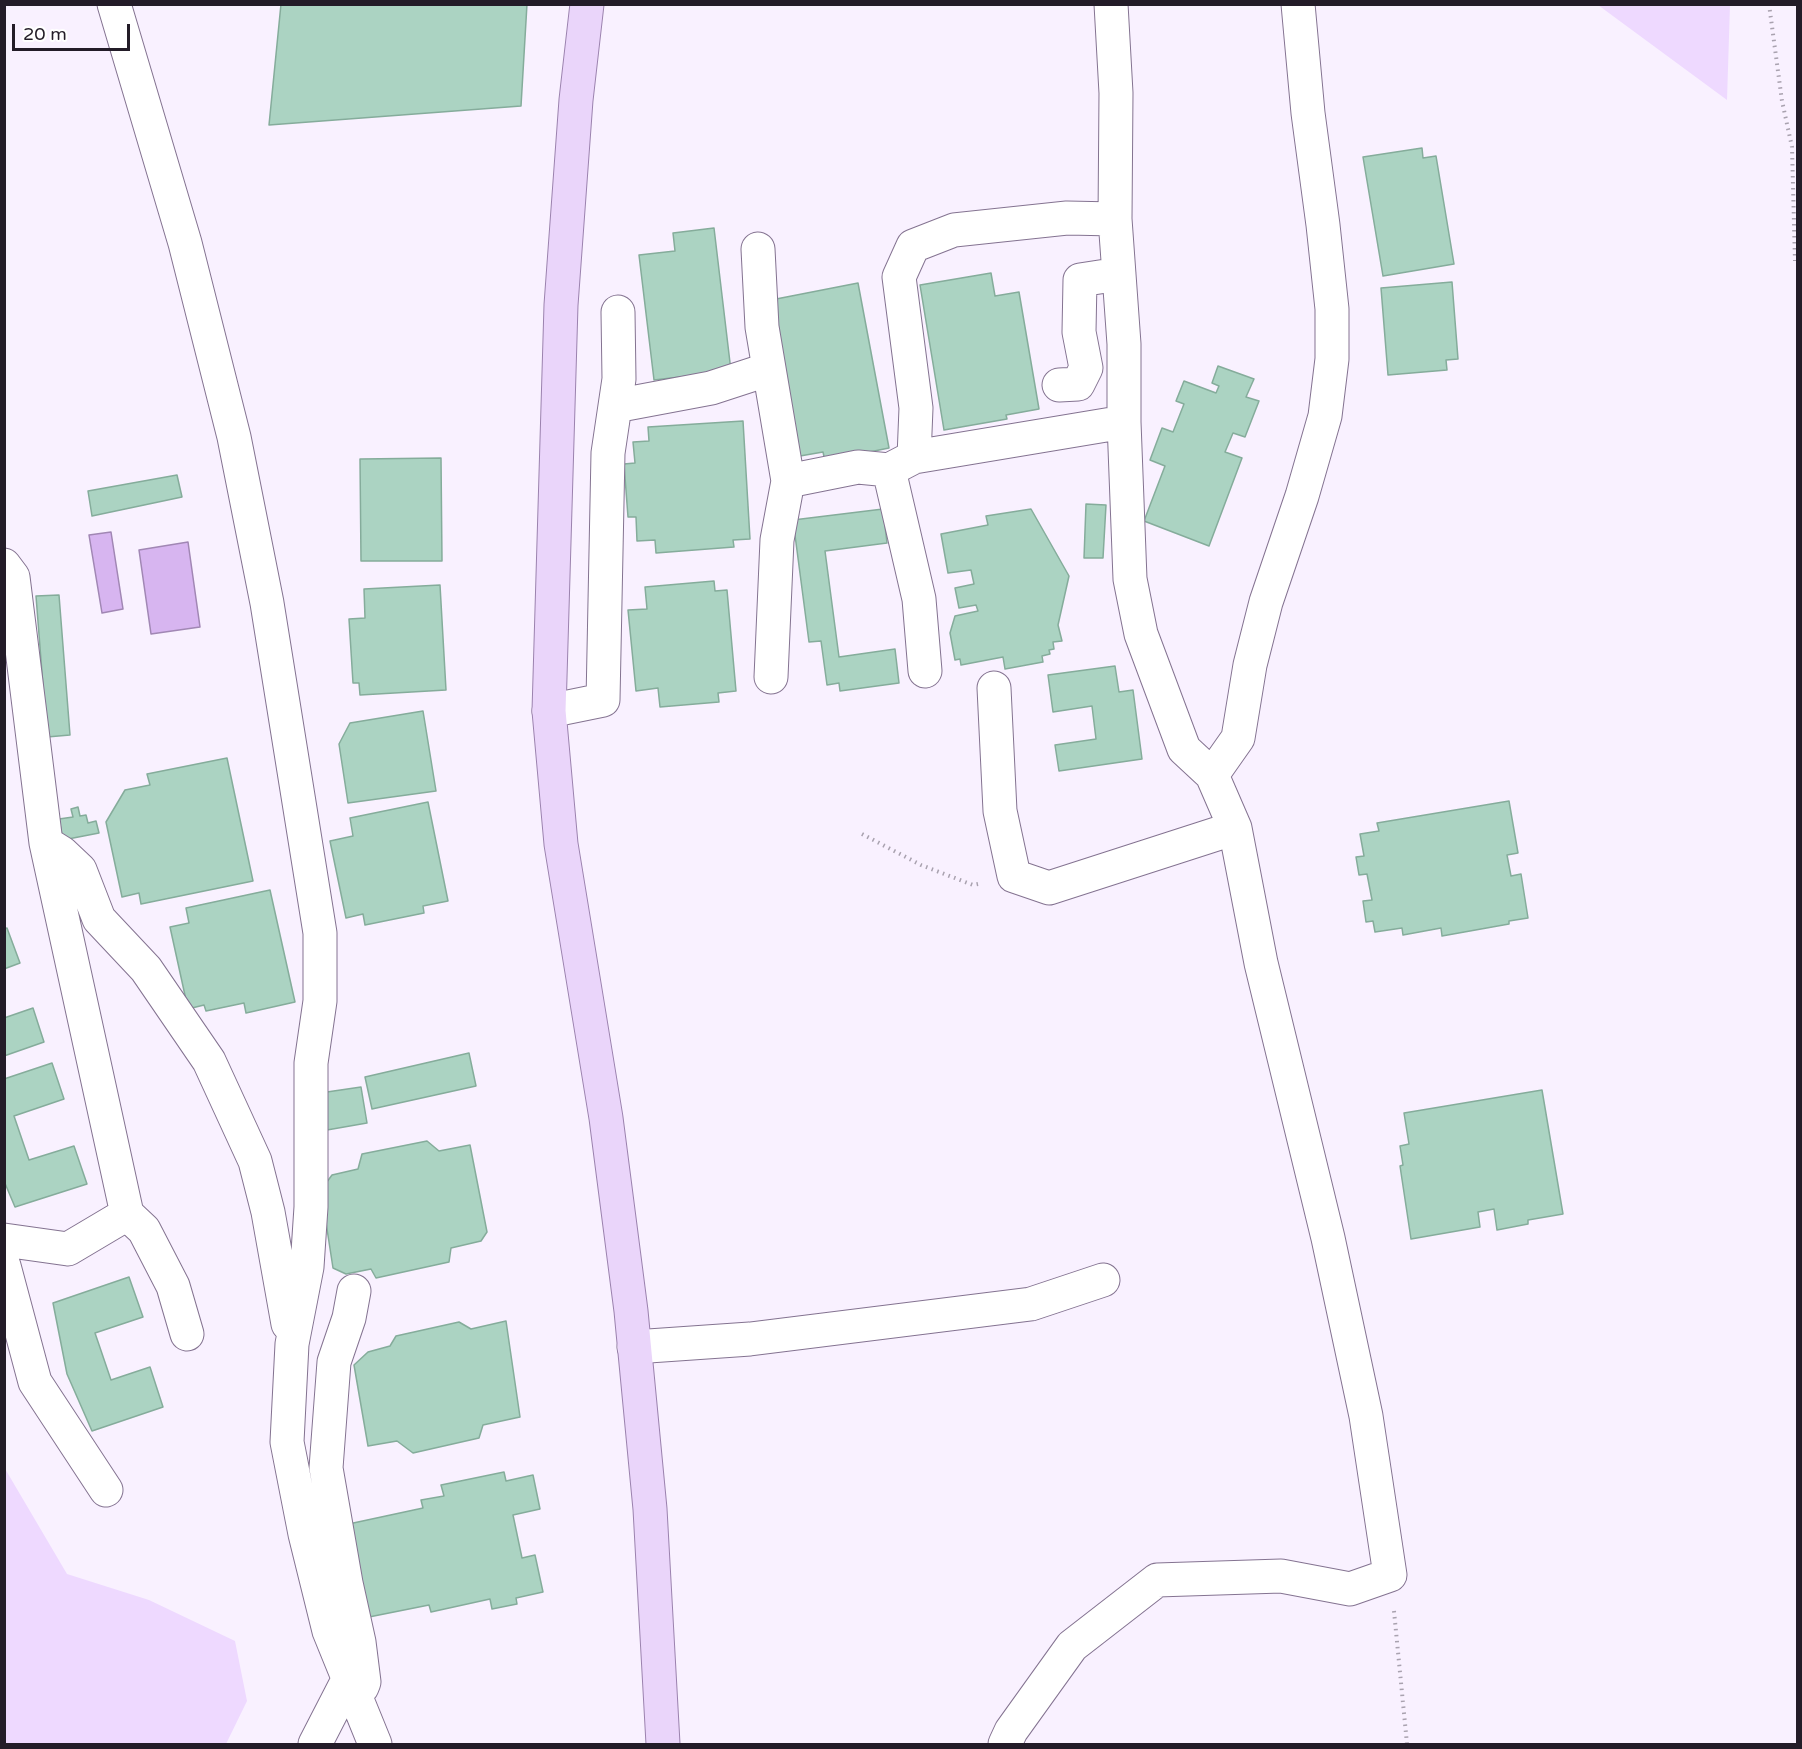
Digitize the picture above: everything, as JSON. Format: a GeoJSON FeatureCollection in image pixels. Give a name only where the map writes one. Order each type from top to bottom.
{"type":"FeatureCollection","features":[{"type":"Feature","properties":{"kind":"main road"},"geometry":{"type":"LineString","coordinates":[[587,4],[576,100],[561,305],[549,711],[561,844],[606,1118],[631,1311],[650,1509],[663,1744]]}},
{"type":"Feature","properties":{"kind":"street"},"geometry":{"type":"LineString","coordinates":[[114,4],[185,243],[234,437],[267,603],[320,933],[320,1000],[311,1063],[311,1207],[307,1267],[292,1344],[287,1442],[305,1534],[329,1631],[375,1744]]}},
{"type":"Feature","properties":{"kind":"street"},"geometry":{"type":"LineString","coordinates":[[1005,1744],[1011,1731],[1072,1646],[1156,1580],[1281,1576],[1350,1589],[1390,1575],[1366,1416],[1328,1238],[1261,963],[1235,828],[1212,775],[1184,749],[1141,634],[1130,579],[1124,423],[1124,344],[1115,219],[1116,93],[1111,4]]}},
{"type":"Feature","properties":{"kind":"street"},"geometry":{"type":"LineString","coordinates":[[1212,775],[1238,738],[1250,665],[1266,602],[1302,496],[1325,416],[1332,359],[1332,309],[1308,113],[1298,4]]}},
{"type":"Feature","properties":{"kind":"street"},"geometry":{"type":"LineString","coordinates":[[925,671],[919,599],[901,463],[916,408],[899,277],[913,246],[954,230],[1067,218],[1115,219]]}},
{"type":"Feature","properties":{"kind":"street"},"geometry":{"type":"LineString","coordinates":[[758,249],[762,327],[788,481],[777,540],[771,677]]}},
{"type":"Feature","properties":{"kind":"street"},"geometry":{"type":"LineString","coordinates":[[1059,385],[1078,384],[1086,368],[1079,332],[1080,280],[1119,274]]}},
{"type":"Feature","properties":{"kind":"street"},"geometry":{"type":"LineString","coordinates":[[549,711],[603,700],[608,453],[619,379],[618,312]]}},
{"type":"Feature","properties":{"kind":"street"},"geometry":{"type":"LineString","coordinates":[[615,406],[711,388],[757,373]]}},
{"type":"Feature","properties":{"kind":"street"},"geometry":{"type":"LineString","coordinates":[[788,481],[858,467],[901,463],[1124,423]]}},
{"type":"Feature","properties":{"kind":"street"},"geometry":{"type":"LineString","coordinates":[[4,565],[13,578],[46,843],[127,1214],[144,1230],[172,1286],[187,1334]]}},
{"type":"Feature","properties":{"kind":"street"},"geometry":{"type":"LineString","coordinates":[[994,688],[1000,811],[1014,876],[1049,888],[1235,828]]}},
{"type":"Feature","properties":{"kind":"street"},"geometry":{"type":"LineString","coordinates":[[46,843],[62,853],[80,870],[99,919],[146,969],[209,1061],[255,1161],[268,1212],[292,1344]]}},
{"type":"Feature","properties":{"kind":"street"},"geometry":{"type":"LineString","coordinates":[[4,1240],[68,1249],[127,1214]]}},
{"type":"Feature","properties":{"kind":"street"},"geometry":{"type":"LineString","coordinates":[[4,1266],[35,1382],[106,1490]]}},
{"type":"Feature","properties":{"kind":"street"},"geometry":{"type":"LineString","coordinates":[[634,1347],[750,1339],[1031,1304],[1103,1280]]}},
{"type":"Feature","properties":{"kind":"street"},"geometry":{"type":"LineString","coordinates":[[315,1744],[354,1689],[364,1682],[359,1642],[326,1468],[334,1362],[349,1318],[354,1291]]}},
{"type":"Feature","properties":{"kind":"path"},"geometry":{"type":"LineString","coordinates":[[1769,4],[1782,100],[1792,147],[1795,261]]}},
{"type":"Feature","properties":{"kind":"path"},"geometry":{"type":"LineString","coordinates":[[862,834],[921,865],[973,885],[1014,876]]}},
{"type":"Feature","properties":{"kind":"path"},"geometry":{"type":"LineString","coordinates":[[1390,1575],[1407,1744]]}},
{"type":"Feature","properties":{"kind":"shaded area"},"geometry":{"type":"Polygon","coordinates":[[[1598,5],[1730,5],[1727,100],[1598,5]]]}},
{"type":"Feature","properties":{"kind":"shaded area"},"geometry":{"type":"Polygon","coordinates":[[[111,532],[123,609],[102,613],[89,535],[111,532]]]}},
{"type":"Feature","properties":{"kind":"shaded area"},"geometry":{"type":"Polygon","coordinates":[[[188,542],[200,627],[151,634],[139,550],[188,542]]]}},
{"type":"Feature","properties":{"kind":"shaded area"},"geometry":{"type":"Polygon","coordinates":[[[4,1467],[67,1574],[149,1600],[235,1641],[247,1701],[226,1744],[5,1744],[4,1467]]]}},
{"type":"Feature","properties":{"kind":"building"},"geometry":{"type":"Polygon","coordinates":[[[281,4],[527,4],[521,106],[269,125],[281,4]]]}},
{"type":"Feature","properties":{"kind":"building"},"geometry":{"type":"Polygon","coordinates":[[[1422,148],[1423,158],[1436,156],[1454,264],[1383,276],[1363,157],[1422,148]]]}},
{"type":"Feature","properties":{"kind":"building"},"geometry":{"type":"Polygon","coordinates":[[[714,228],[731,371],[654,380],[639,255],[675,251],[673,233],[714,228]]]}},
{"type":"Feature","properties":{"kind":"building"},"geometry":{"type":"Polygon","coordinates":[[[991,273],[995,296],[1019,292],[1039,409],[1006,415],[1007,419],[944,430],[920,285],[991,273]]]}},
{"type":"Feature","properties":{"kind":"building"},"geometry":{"type":"Polygon","coordinates":[[[1452,282],[1458,359],[1446,360],[1447,370],[1388,375],[1381,288],[1452,282]]]}},
{"type":"Feature","properties":{"kind":"building"},"geometry":{"type":"Polygon","coordinates":[[[858,283],[889,448],[825,461],[823,452],[800,456],[771,300],[858,283]]]}},
{"type":"Feature","properties":{"kind":"building"},"geometry":{"type":"Polygon","coordinates":[[[1218,366],[1254,379],[1246,397],[1259,401],[1245,437],[1233,433],[1225,452],[1242,458],[1209,546],[1144,521],[1165,466],[1150,460],[1162,428],[1173,432],[1184,404],[1176,401],[1184,381],[1216,393],[1219,386],[1212,383],[1218,366]]]}},
{"type":"Feature","properties":{"kind":"building"},"geometry":{"type":"Polygon","coordinates":[[[743,421],[750,539],[733,540],[734,547],[656,553],[655,540],[637,541],[636,517],[628,517],[624,464],[635,463],[633,442],[649,441],[648,427],[743,421]]]}},
{"type":"Feature","properties":{"kind":"building"},"geometry":{"type":"Polygon","coordinates":[[[441,458],[442,561],[361,561],[360,459],[441,458]]]}},
{"type":"Feature","properties":{"kind":"building"},"geometry":{"type":"Polygon","coordinates":[[[177,475],[182,497],[92,516],[88,491],[177,475]]]}},
{"type":"Feature","properties":{"kind":"building"},"geometry":{"type":"Polygon","coordinates":[[[1086,504],[1106,505],[1103,558],[1084,558],[1086,504]]]}},
{"type":"Feature","properties":{"kind":"building"},"geometry":{"type":"Polygon","coordinates":[[[883,509],[887,543],[825,551],[839,657],[895,649],[899,683],[840,691],[839,683],[827,685],[821,641],[809,642],[793,520],[883,509]]]}},
{"type":"Feature","properties":{"kind":"building"},"geometry":{"type":"Polygon","coordinates":[[[1031,509],[1069,576],[1058,625],[1062,641],[1053,642],[1054,649],[1049,650],[1050,654],[1042,656],[1043,662],[1005,669],[1003,657],[961,665],[960,659],[955,660],[950,633],[955,616],[978,611],[976,605],[959,608],[955,588],[974,584],[971,570],[948,573],[941,534],[988,525],[986,516],[1031,509]]]}},
{"type":"Feature","properties":{"kind":"building"},"geometry":{"type":"Polygon","coordinates":[[[714,581],[715,591],[727,590],[736,691],[718,693],[719,702],[660,707],[658,688],[636,691],[628,610],[647,609],[645,587],[714,581]]]}},
{"type":"Feature","properties":{"kind":"building"},"geometry":{"type":"Polygon","coordinates":[[[440,585],[446,690],[360,695],[359,683],[353,683],[349,619],[365,618],[364,589],[440,585]]]}},
{"type":"Feature","properties":{"kind":"building"},"geometry":{"type":"Polygon","coordinates":[[[59,595],[70,735],[47,737],[36,596],[59,595]]]}},
{"type":"Feature","properties":{"kind":"building"},"geometry":{"type":"Polygon","coordinates":[[[1115,666],[1119,692],[1133,690],[1142,759],[1059,771],[1055,745],[1096,739],[1092,706],[1053,712],[1048,675],[1115,666]]]}},
{"type":"Feature","properties":{"kind":"building"},"geometry":{"type":"Polygon","coordinates":[[[423,711],[436,791],[348,803],[339,744],[350,723],[423,711]]]}},
{"type":"Feature","properties":{"kind":"building"},"geometry":{"type":"Polygon","coordinates":[[[227,758],[253,881],[141,904],[139,893],[122,897],[106,822],[125,790],[150,785],[147,774],[227,758]]]}},
{"type":"Feature","properties":{"kind":"building"},"geometry":{"type":"Polygon","coordinates":[[[1509,801],[1518,853],[1507,855],[1511,876],[1521,874],[1528,918],[1509,921],[1509,924],[1442,936],[1441,928],[1403,935],[1402,928],[1375,932],[1373,921],[1366,922],[1363,901],[1372,900],[1367,874],[1359,875],[1356,857],[1364,856],[1360,834],[1379,831],[1377,823],[1509,801]]]}},
{"type":"Feature","properties":{"kind":"building"},"geometry":{"type":"Polygon","coordinates":[[[428,802],[448,901],[423,906],[424,913],[365,925],[363,914],[346,918],[330,841],[353,836],[350,818],[428,802]]]}},
{"type":"Feature","properties":{"kind":"building"},"geometry":{"type":"Polygon","coordinates":[[[78,807],[80,816],[86,815],[88,823],[96,821],[99,833],[63,840],[59,819],[73,817],[71,809],[78,807]]]}},
{"type":"Feature","properties":{"kind":"building"},"geometry":{"type":"Polygon","coordinates":[[[270,890],[295,1002],[246,1013],[244,1003],[206,1011],[204,1005],[188,1009],[170,927],[189,923],[186,908],[270,890]]]}},
{"type":"Feature","properties":{"kind":"building"},"geometry":{"type":"Polygon","coordinates":[[[7,928],[20,963],[4,969],[4,929],[7,928]]]}},
{"type":"Feature","properties":{"kind":"building"},"geometry":{"type":"Polygon","coordinates":[[[33,1008],[44,1042],[4,1056],[4,1018],[33,1008]]]}},
{"type":"Feature","properties":{"kind":"building"},"geometry":{"type":"Polygon","coordinates":[[[469,1053],[476,1086],[372,1109],[365,1077],[469,1053]]]}},
{"type":"Feature","properties":{"kind":"building"},"geometry":{"type":"Polygon","coordinates":[[[52,1063],[64,1099],[14,1116],[29,1160],[74,1146],[87,1184],[15,1207],[4,1181],[4,1079],[52,1063]]]}},
{"type":"Feature","properties":{"kind":"building"},"geometry":{"type":"Polygon","coordinates":[[[361,1087],[367,1123],[327,1130],[320,1093],[361,1087]]]}},
{"type":"Feature","properties":{"kind":"building"},"geometry":{"type":"Polygon","coordinates":[[[1542,1090],[1563,1214],[1528,1220],[1528,1224],[1497,1230],[1494,1209],[1478,1212],[1480,1227],[1411,1239],[1400,1166],[1403,1165],[1400,1146],[1409,1144],[1404,1113],[1542,1090]]]}},
{"type":"Feature","properties":{"kind":"building"},"geometry":{"type":"Polygon","coordinates":[[[427,1141],[439,1151],[470,1145],[487,1232],[481,1241],[451,1248],[449,1262],[376,1278],[371,1269],[346,1274],[333,1268],[321,1190],[332,1175],[358,1169],[362,1154],[427,1141]]]}},
{"type":"Feature","properties":{"kind":"building"},"geometry":{"type":"Polygon","coordinates":[[[129,1277],[143,1317],[95,1333],[111,1380],[150,1367],[163,1407],[92,1431],[67,1374],[53,1303],[129,1277]]]}},
{"type":"Feature","properties":{"kind":"building"},"geometry":{"type":"Polygon","coordinates":[[[506,1321],[520,1417],[483,1425],[479,1438],[413,1453],[397,1441],[368,1446],[354,1365],[368,1352],[390,1346],[396,1336],[459,1322],[471,1329],[506,1321]]]}},
{"type":"Feature","properties":{"kind":"building"},"geometry":{"type":"Polygon","coordinates":[[[504,1472],[506,1481],[533,1475],[540,1509],[513,1515],[522,1558],[535,1555],[543,1592],[516,1598],[517,1604],[492,1609],[490,1599],[431,1612],[429,1605],[364,1618],[344,1525],[423,1508],[421,1500],[444,1496],[441,1485],[504,1472]]]}}]}
